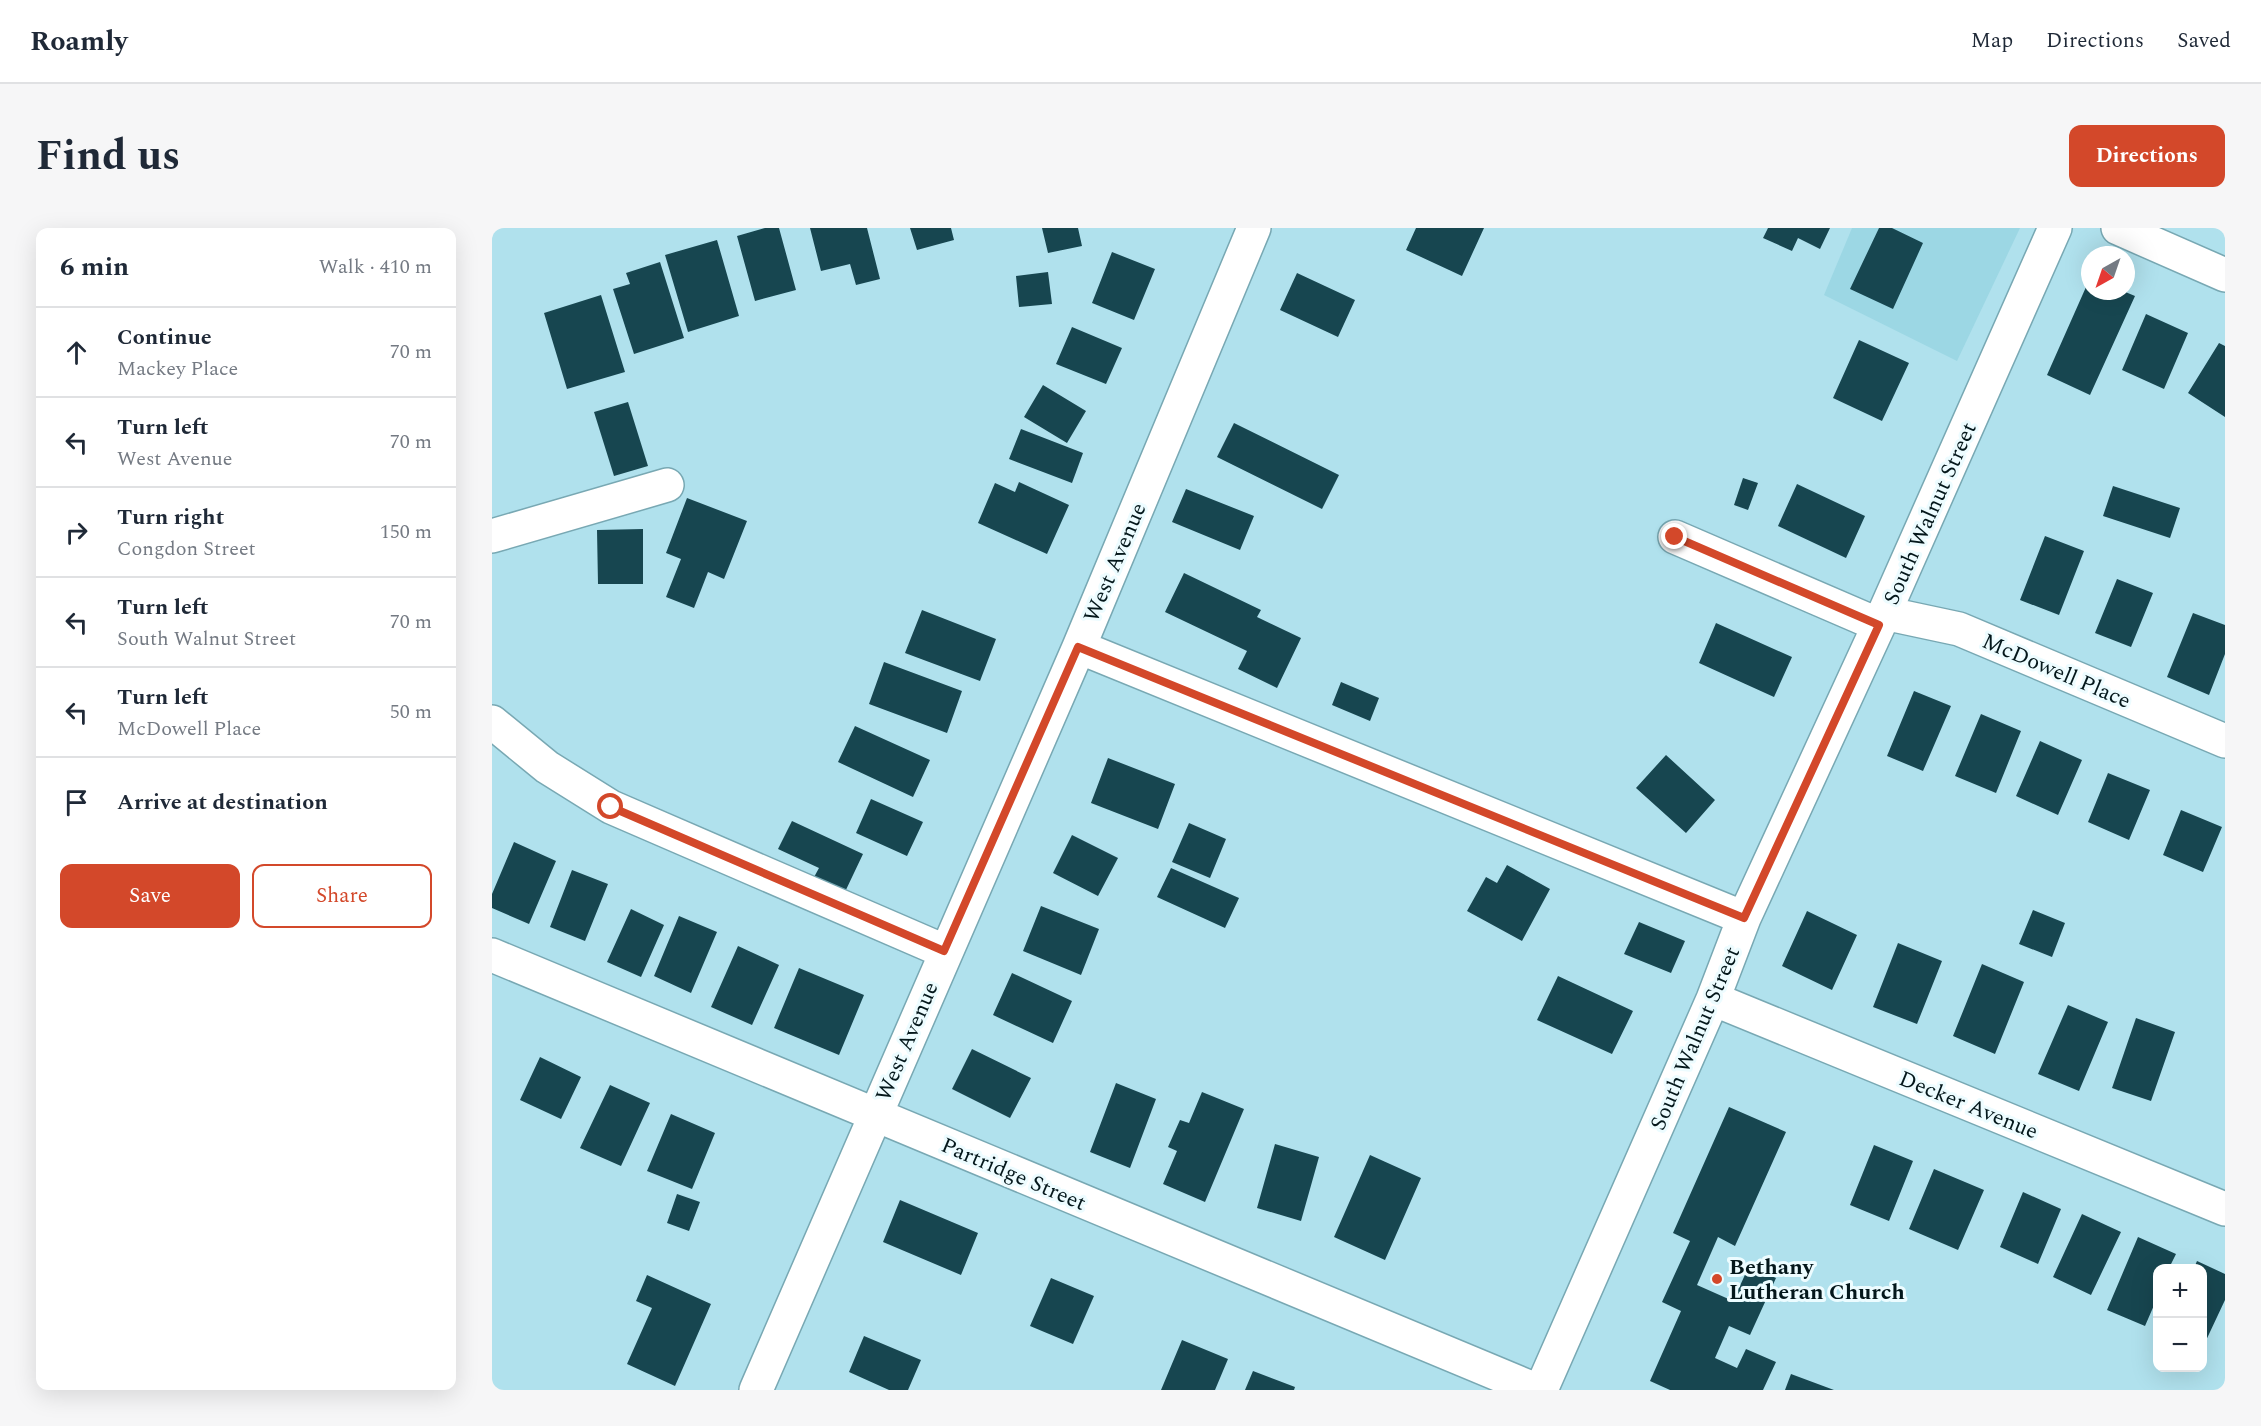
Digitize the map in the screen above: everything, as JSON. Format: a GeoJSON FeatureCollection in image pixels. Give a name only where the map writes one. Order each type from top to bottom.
{"type":"FeatureCollection","features":[{"type":"Feature","properties":{"kind":"street","name":"West Avenue"},"geometry":{"type":"LineString","coordinates":[[756,1390],[944,951],[1078,647],[1254,228]]}},
{"type":"Feature","properties":{"kind":"street","name":"South Walnut Street"},"geometry":{"type":"LineString","coordinates":[[1542,1390],[1713,999],[1744,918],[1882,619],[2055,228]]}},
{"type":"Feature","properties":{"kind":"street"},"geometry":{"type":"LineString","coordinates":[[2118,228],[2225,275]]}},
{"type":"Feature","properties":{"kind":"street"},"geometry":{"type":"LineString","coordinates":[[492,536],[667,485]]}},
{"type":"Feature","properties":{"kind":"street","name":"McDowell Place"},"geometry":{"type":"LineString","coordinates":[[1675,537],[1882,619],[1959,629],[2225,741]]}},
{"type":"Feature","properties":{"kind":"street"},"geometry":{"type":"LineString","coordinates":[[1078,647],[1744,918]]}},
{"type":"Feature","properties":{"kind":"street"},"geometry":{"type":"LineString","coordinates":[[492,722],[547,767],[611,807],[944,951]]}},
{"type":"Feature","properties":{"kind":"street","name":"Partridge Street"},"geometry":{"type":"LineString","coordinates":[[492,955],[1536,1390]]}},
{"type":"Feature","properties":{"kind":"street","name":"Decker Avenue"},"geometry":{"type":"LineString","coordinates":[[1713,999],[2225,1209]]}},
{"type":"Feature","properties":{"kind":"shaded area"},"geometry":{"type":"Polygon","coordinates":[[[1852,228],[2020,228],[1957,361],[1824,295],[1852,228]]]}},
{"type":"Feature","properties":{"kind":"building"},"geometry":{"type":"Polygon","coordinates":[[[765,228],[779,228],[796,290],[755,301],[737,236],[765,228]]]}},
{"type":"Feature","properties":{"kind":"building"},"geometry":{"type":"Polygon","coordinates":[[[810,228],[867,228],[880,279],[856,285],[850,264],[821,271],[810,228]]]}},
{"type":"Feature","properties":{"kind":"building"},"geometry":{"type":"Polygon","coordinates":[[[910,228],[951,228],[954,240],[917,250],[910,228]]]}},
{"type":"Feature","properties":{"kind":"building"},"geometry":{"type":"Polygon","coordinates":[[[1042,228],[1078,228],[1082,246],[1048,253],[1042,228]]]}},
{"type":"Feature","properties":{"kind":"building"},"geometry":{"type":"Polygon","coordinates":[[[1416,228],[1484,228],[1462,276],[1406,250],[1416,228]]]}},
{"type":"Feature","properties":{"kind":"building"},"geometry":{"type":"Polygon","coordinates":[[[1768,228],[1830,228],[1820,249],[1798,238],[1792,251],[1763,238],[1768,228]]]}},
{"type":"Feature","properties":{"kind":"building"},"geometry":{"type":"Polygon","coordinates":[[[1879,228],[1892,228],[1923,243],[1893,309],[1850,289],[1879,228]]]}},
{"type":"Feature","properties":{"kind":"building"},"geometry":{"type":"Polygon","coordinates":[[[717,240],[739,316],[688,332],[665,255],[717,240]]]}},
{"type":"Feature","properties":{"kind":"building"},"geometry":{"type":"Polygon","coordinates":[[[1112,252],[1155,269],[1134,320],[1092,303],[1112,252]]]}},
{"type":"Feature","properties":{"kind":"building"},"geometry":{"type":"Polygon","coordinates":[[[660,262],[684,338],[634,354],[613,289],[630,284],[626,273],[660,262]]]}},
{"type":"Feature","properties":{"kind":"building"},"geometry":{"type":"Polygon","coordinates":[[[1048,272],[1052,304],[1019,307],[1016,276],[1048,272]]]}},
{"type":"Feature","properties":{"kind":"building"},"geometry":{"type":"Polygon","coordinates":[[[1297,273],[1355,300],[1338,337],[1280,310],[1297,273]]]}},
{"type":"Feature","properties":{"kind":"building"},"geometry":{"type":"Polygon","coordinates":[[[601,295],[625,372],[567,389],[544,313],[601,295]]]}},
{"type":"Feature","properties":{"kind":"building"},"geometry":{"type":"Polygon","coordinates":[[[2081,298],[2133,300],[2090,395],[2047,375],[2081,298]]]}},
{"type":"Feature","properties":{"kind":"building"},"geometry":{"type":"Polygon","coordinates":[[[2146,314],[2188,333],[2164,389],[2122,370],[2146,314]]]}},
{"type":"Feature","properties":{"kind":"building"},"geometry":{"type":"Polygon","coordinates":[[[1072,327],[1122,348],[1106,384],[1056,364],[1072,327]]]}},
{"type":"Feature","properties":{"kind":"building"},"geometry":{"type":"Polygon","coordinates":[[[1859,340],[1909,363],[1882,421],[1833,398],[1859,340]]]}},
{"type":"Feature","properties":{"kind":"building"},"geometry":{"type":"Polygon","coordinates":[[[2219,343],[2225,346],[2225,417],[2188,393],[2219,343]]]}},
{"type":"Feature","properties":{"kind":"building"},"geometry":{"type":"Polygon","coordinates":[[[1043,385],[1086,411],[1067,443],[1024,417],[1043,385]]]}},
{"type":"Feature","properties":{"kind":"building"},"geometry":{"type":"Polygon","coordinates":[[[628,402],[648,466],[614,476],[594,412],[628,402]]]}},
{"type":"Feature","properties":{"kind":"building"},"geometry":{"type":"Polygon","coordinates":[[[1234,423],[1339,475],[1322,509],[1217,457],[1234,423]]]}},
{"type":"Feature","properties":{"kind":"building"},"geometry":{"type":"Polygon","coordinates":[[[1021,429],[1083,453],[1072,483],[1009,459],[1021,429]]]}},
{"type":"Feature","properties":{"kind":"building"},"geometry":{"type":"Polygon","coordinates":[[[1743,478],[1758,483],[1748,510],[1734,505],[1743,478]]]}},
{"type":"Feature","properties":{"kind":"building"},"geometry":{"type":"Polygon","coordinates":[[[1019,482],[1069,505],[1047,554],[978,523],[995,483],[1015,492],[1019,482]]]}},
{"type":"Feature","properties":{"kind":"building"},"geometry":{"type":"Polygon","coordinates":[[[1797,484],[1865,516],[1846,558],[1778,526],[1797,484]]]}},
{"type":"Feature","properties":{"kind":"building"},"geometry":{"type":"Polygon","coordinates":[[[2113,486],[2180,508],[2170,538],[2103,516],[2113,486]]]}},
{"type":"Feature","properties":{"kind":"building"},"geometry":{"type":"Polygon","coordinates":[[[1186,489],[1254,516],[1240,550],[1172,522],[1186,489]]]}},
{"type":"Feature","properties":{"kind":"building"},"geometry":{"type":"Polygon","coordinates":[[[687,498],[747,521],[724,579],[708,572],[694,608],[666,597],[681,559],[666,553],[687,498]]]}},
{"type":"Feature","properties":{"kind":"building"},"geometry":{"type":"Polygon","coordinates":[[[643,529],[643,584],[598,584],[597,530],[643,529]]]}},
{"type":"Feature","properties":{"kind":"building"},"geometry":{"type":"Polygon","coordinates":[[[2045,536],[2084,551],[2059,615],[2020,600],[2045,536]]]}},
{"type":"Feature","properties":{"kind":"building"},"geometry":{"type":"Polygon","coordinates":[[[1184,573],[1261,610],[1257,617],[1301,638],[1277,688],[1238,669],[1247,651],[1165,612],[1184,573]]]}},
{"type":"Feature","properties":{"kind":"building"},"geometry":{"type":"Polygon","coordinates":[[[2117,579],[2153,593],[2131,647],[2095,633],[2117,579]]]}},
{"type":"Feature","properties":{"kind":"building"},"geometry":{"type":"Polygon","coordinates":[[[922,610],[996,639],[980,681],[905,653],[922,610]]]}},
{"type":"Feature","properties":{"kind":"building"},"geometry":{"type":"Polygon","coordinates":[[[2193,613],[2225,625],[2225,654],[2209,695],[2167,677],[2193,613]]]}},
{"type":"Feature","properties":{"kind":"building"},"geometry":{"type":"Polygon","coordinates":[[[1716,623],[1792,657],[1774,697],[1699,663],[1716,623]]]}},
{"type":"Feature","properties":{"kind":"building"},"geometry":{"type":"Polygon","coordinates":[[[884,662],[962,691],[947,733],[869,704],[884,662]]]}},
{"type":"Feature","properties":{"kind":"building"},"geometry":{"type":"Polygon","coordinates":[[[1341,682],[1379,698],[1370,721],[1332,705],[1341,682]]]}},
{"type":"Feature","properties":{"kind":"building"},"geometry":{"type":"Polygon","coordinates":[[[1914,691],[1951,706],[1923,771],[1887,756],[1914,691]]]}},
{"type":"Feature","properties":{"kind":"building"},"geometry":{"type":"Polygon","coordinates":[[[1981,714],[2021,731],[1996,793],[1955,776],[1981,714]]]}},
{"type":"Feature","properties":{"kind":"building"},"geometry":{"type":"Polygon","coordinates":[[[855,726],[930,760],[913,797],[838,762],[855,726]]]}},
{"type":"Feature","properties":{"kind":"building"},"geometry":{"type":"Polygon","coordinates":[[[2040,741],[2082,760],[2058,815],[2016,796],[2040,741]]]}},
{"type":"Feature","properties":{"kind":"building"},"geometry":{"type":"Polygon","coordinates":[[[1666,755],[1715,800],[1686,833],[1636,788],[1666,755]]]}},
{"type":"Feature","properties":{"kind":"building"},"geometry":{"type":"Polygon","coordinates":[[[1108,758],[1175,784],[1158,829],[1091,803],[1108,758]]]}},
{"type":"Feature","properties":{"kind":"building"},"geometry":{"type":"Polygon","coordinates":[[[2108,773],[2150,790],[2129,840],[2088,822],[2108,773]]]}},
{"type":"Feature","properties":{"kind":"building"},"geometry":{"type":"Polygon","coordinates":[[[871,799],[923,822],[907,856],[856,833],[871,799]]]}},
{"type":"Feature","properties":{"kind":"building"},"geometry":{"type":"Polygon","coordinates":[[[2181,810],[2222,827],[2203,872],[2163,855],[2181,810]]]}},
{"type":"Feature","properties":{"kind":"building"},"geometry":{"type":"Polygon","coordinates":[[[792,821],[863,854],[844,894],[813,879],[819,868],[778,849],[792,821]]]}},
{"type":"Feature","properties":{"kind":"building"},"geometry":{"type":"Polygon","coordinates":[[[1189,823],[1226,839],[1210,878],[1172,862],[1189,823]]]}},
{"type":"Feature","properties":{"kind":"building"},"geometry":{"type":"Polygon","coordinates":[[[1072,835],[1118,858],[1098,896],[1053,873],[1072,835]]]}},
{"type":"Feature","properties":{"kind":"building"},"geometry":{"type":"Polygon","coordinates":[[[514,842],[556,861],[529,924],[492,908],[492,894],[514,842]]]}},
{"type":"Feature","properties":{"kind":"building"},"geometry":{"type":"Polygon","coordinates":[[[1507,865],[1550,889],[1522,941],[1467,911],[1486,877],[1497,883],[1507,865]]]}},
{"type":"Feature","properties":{"kind":"building"},"geometry":{"type":"Polygon","coordinates":[[[1171,868],[1239,898],[1225,928],[1157,897],[1171,868]]]}},
{"type":"Feature","properties":{"kind":"building"},"geometry":{"type":"Polygon","coordinates":[[[572,870],[608,884],[585,941],[550,927],[572,870]]]}},
{"type":"Feature","properties":{"kind":"building"},"geometry":{"type":"Polygon","coordinates":[[[1041,906],[1099,929],[1081,975],[1023,951],[1041,906]]]}},
{"type":"Feature","properties":{"kind":"building"},"geometry":{"type":"Polygon","coordinates":[[[631,909],[664,925],[641,977],[607,962],[631,909]]]}},
{"type":"Feature","properties":{"kind":"building"},"geometry":{"type":"Polygon","coordinates":[[[2033,910],[2065,923],[2052,957],[2019,944],[2033,910]]]}},
{"type":"Feature","properties":{"kind":"building"},"geometry":{"type":"Polygon","coordinates":[[[1807,911],[1857,935],[1832,990],[1782,966],[1807,911]]]}},
{"type":"Feature","properties":{"kind":"building"},"geometry":{"type":"Polygon","coordinates":[[[679,916],[717,932],[691,993],[654,976],[679,916]]]}},
{"type":"Feature","properties":{"kind":"building"},"geometry":{"type":"Polygon","coordinates":[[[1639,922],[1685,941],[1671,973],[1624,954],[1639,922]]]}},
{"type":"Feature","properties":{"kind":"building"},"geometry":{"type":"Polygon","coordinates":[[[1898,943],[1942,961],[1917,1024],[1873,1007],[1898,943]]]}},
{"type":"Feature","properties":{"kind":"building"},"geometry":{"type":"Polygon","coordinates":[[[738,946],[779,965],[752,1025],[711,1007],[738,946]]]}},
{"type":"Feature","properties":{"kind":"building"},"geometry":{"type":"Polygon","coordinates":[[[1982,964],[2024,982],[1995,1054],[1953,1036],[1982,964]]]}},
{"type":"Feature","properties":{"kind":"building"},"geometry":{"type":"Polygon","coordinates":[[[799,968],[864,995],[839,1055],[774,1028],[799,968]]]}},
{"type":"Feature","properties":{"kind":"building"},"geometry":{"type":"Polygon","coordinates":[[[1012,973],[1072,1001],[1053,1043],[993,1015],[1012,973]]]}},
{"type":"Feature","properties":{"kind":"building"},"geometry":{"type":"Polygon","coordinates":[[[1558,976],[1633,1011],[1612,1054],[1537,1020],[1558,976]]]}},
{"type":"Feature","properties":{"kind":"building"},"geometry":{"type":"Polygon","coordinates":[[[2068,1005],[2108,1022],[2079,1091],[2038,1074],[2068,1005]]]}},
{"type":"Feature","properties":{"kind":"building"},"geometry":{"type":"Polygon","coordinates":[[[2136,1018],[2175,1032],[2151,1101],[2112,1088],[2136,1018]]]}},
{"type":"Feature","properties":{"kind":"building"},"geometry":{"type":"Polygon","coordinates":[[[972,1049],[1031,1078],[1010,1118],[952,1089],[972,1049]]]}},
{"type":"Feature","properties":{"kind":"building"},"geometry":{"type":"Polygon","coordinates":[[[540,1057],[581,1077],[561,1119],[520,1100],[540,1057]]]}},
{"type":"Feature","properties":{"kind":"building"},"geometry":{"type":"Polygon","coordinates":[[[1116,1083],[1156,1099],[1130,1168],[1090,1152],[1116,1083]]]}},
{"type":"Feature","properties":{"kind":"building"},"geometry":{"type":"Polygon","coordinates":[[[610,1085],[650,1103],[621,1166],[580,1148],[610,1085]]]}},
{"type":"Feature","properties":{"kind":"building"},"geometry":{"type":"Polygon","coordinates":[[[1202,1092],[1244,1109],[1205,1202],[1163,1184],[1177,1151],[1168,1147],[1180,1120],[1189,1123],[1202,1092]]]}},
{"type":"Feature","properties":{"kind":"building"},"geometry":{"type":"Polygon","coordinates":[[[1729,1107],[1786,1132],[1735,1246],[1718,1237],[1697,1285],[1733,1301],[1749,1266],[1776,1278],[1750,1335],[1729,1326],[1715,1358],[1737,1368],[1746,1349],[1776,1362],[1763,1390],[1670,1390],[1650,1381],[1681,1311],[1662,1302],[1690,1241],[1673,1233],[1729,1107]]]}},
{"type":"Feature","properties":{"kind":"building"},"geometry":{"type":"Polygon","coordinates":[[[671,1114],[715,1133],[692,1189],[647,1171],[671,1114]]]}},
{"type":"Feature","properties":{"kind":"building"},"geometry":{"type":"Polygon","coordinates":[[[1275,1144],[1319,1157],[1301,1221],[1257,1208],[1275,1144]]]}},
{"type":"Feature","properties":{"kind":"building"},"geometry":{"type":"Polygon","coordinates":[[[1874,1145],[1913,1161],[1889,1221],[1850,1205],[1874,1145]]]}},
{"type":"Feature","properties":{"kind":"building"},"geometry":{"type":"Polygon","coordinates":[[[1370,1155],[1421,1178],[1385,1260],[1334,1237],[1370,1155]]]}},
{"type":"Feature","properties":{"kind":"building"},"geometry":{"type":"Polygon","coordinates":[[[1934,1169],[1984,1190],[1958,1250],[1909,1229],[1934,1169]]]}},
{"type":"Feature","properties":{"kind":"building"},"geometry":{"type":"Polygon","coordinates":[[[2023,1192],[2061,1209],[2038,1264],[2000,1247],[2023,1192]]]}},
{"type":"Feature","properties":{"kind":"building"},"geometry":{"type":"Polygon","coordinates":[[[677,1194],[700,1202],[689,1231],[667,1223],[677,1194]]]}},
{"type":"Feature","properties":{"kind":"building"},"geometry":{"type":"Polygon","coordinates":[[[900,1200],[978,1233],[961,1275],[883,1242],[900,1200]]]}},
{"type":"Feature","properties":{"kind":"building"},"geometry":{"type":"Polygon","coordinates":[[[2082,1214],[2121,1232],[2091,1295],[2053,1277],[2082,1214]]]}},
{"type":"Feature","properties":{"kind":"building"},"geometry":{"type":"Polygon","coordinates":[[[2138,1237],[2176,1254],[2171,1264],[2153,1264],[2153,1308],[2145,1326],[2107,1310],[2138,1237]]]}},
{"type":"Feature","properties":{"kind":"building"},"geometry":{"type":"Polygon","coordinates":[[[2207,1266],[2225,1274],[2225,1300],[2207,1338],[2207,1266]]]}},
{"type":"Feature","properties":{"kind":"building"},"geometry":{"type":"Polygon","coordinates":[[[647,1275],[711,1304],[675,1386],[627,1364],[652,1308],[636,1301],[647,1275]]]}},
{"type":"Feature","properties":{"kind":"building"},"geometry":{"type":"Polygon","coordinates":[[[1051,1278],[1094,1296],[1073,1344],[1030,1326],[1051,1278]]]}},
{"type":"Feature","properties":{"kind":"building"},"geometry":{"type":"Polygon","coordinates":[[[864,1336],[921,1360],[908,1390],[889,1390],[849,1372],[864,1336]]]}},
{"type":"Feature","properties":{"kind":"building"},"geometry":{"type":"Polygon","coordinates":[[[1182,1340],[1228,1359],[1215,1390],[1161,1390],[1182,1340]]]}},
{"type":"Feature","properties":{"kind":"building"},"geometry":{"type":"Polygon","coordinates":[[[1253,1371],[1295,1387],[1294,1390],[1245,1390],[1253,1371]]]}},
{"type":"Feature","properties":{"kind":"building"},"geometry":{"type":"Polygon","coordinates":[[[1791,1374],[1834,1390],[1785,1390],[1791,1374]]]}},
{"type":"Feature","properties":{"kind":"place","name":"Bethany Lutheran Church"},"geometry":{"type":"Point","coordinates":[1717,1279]}},
{"type":"Feature","properties":{"kind":"route"},"geometry":{"type":"LineString","coordinates":[[611,807],[944,951],[1078,647],[1744,918],[1879,625],[1675,537]]}}]}
